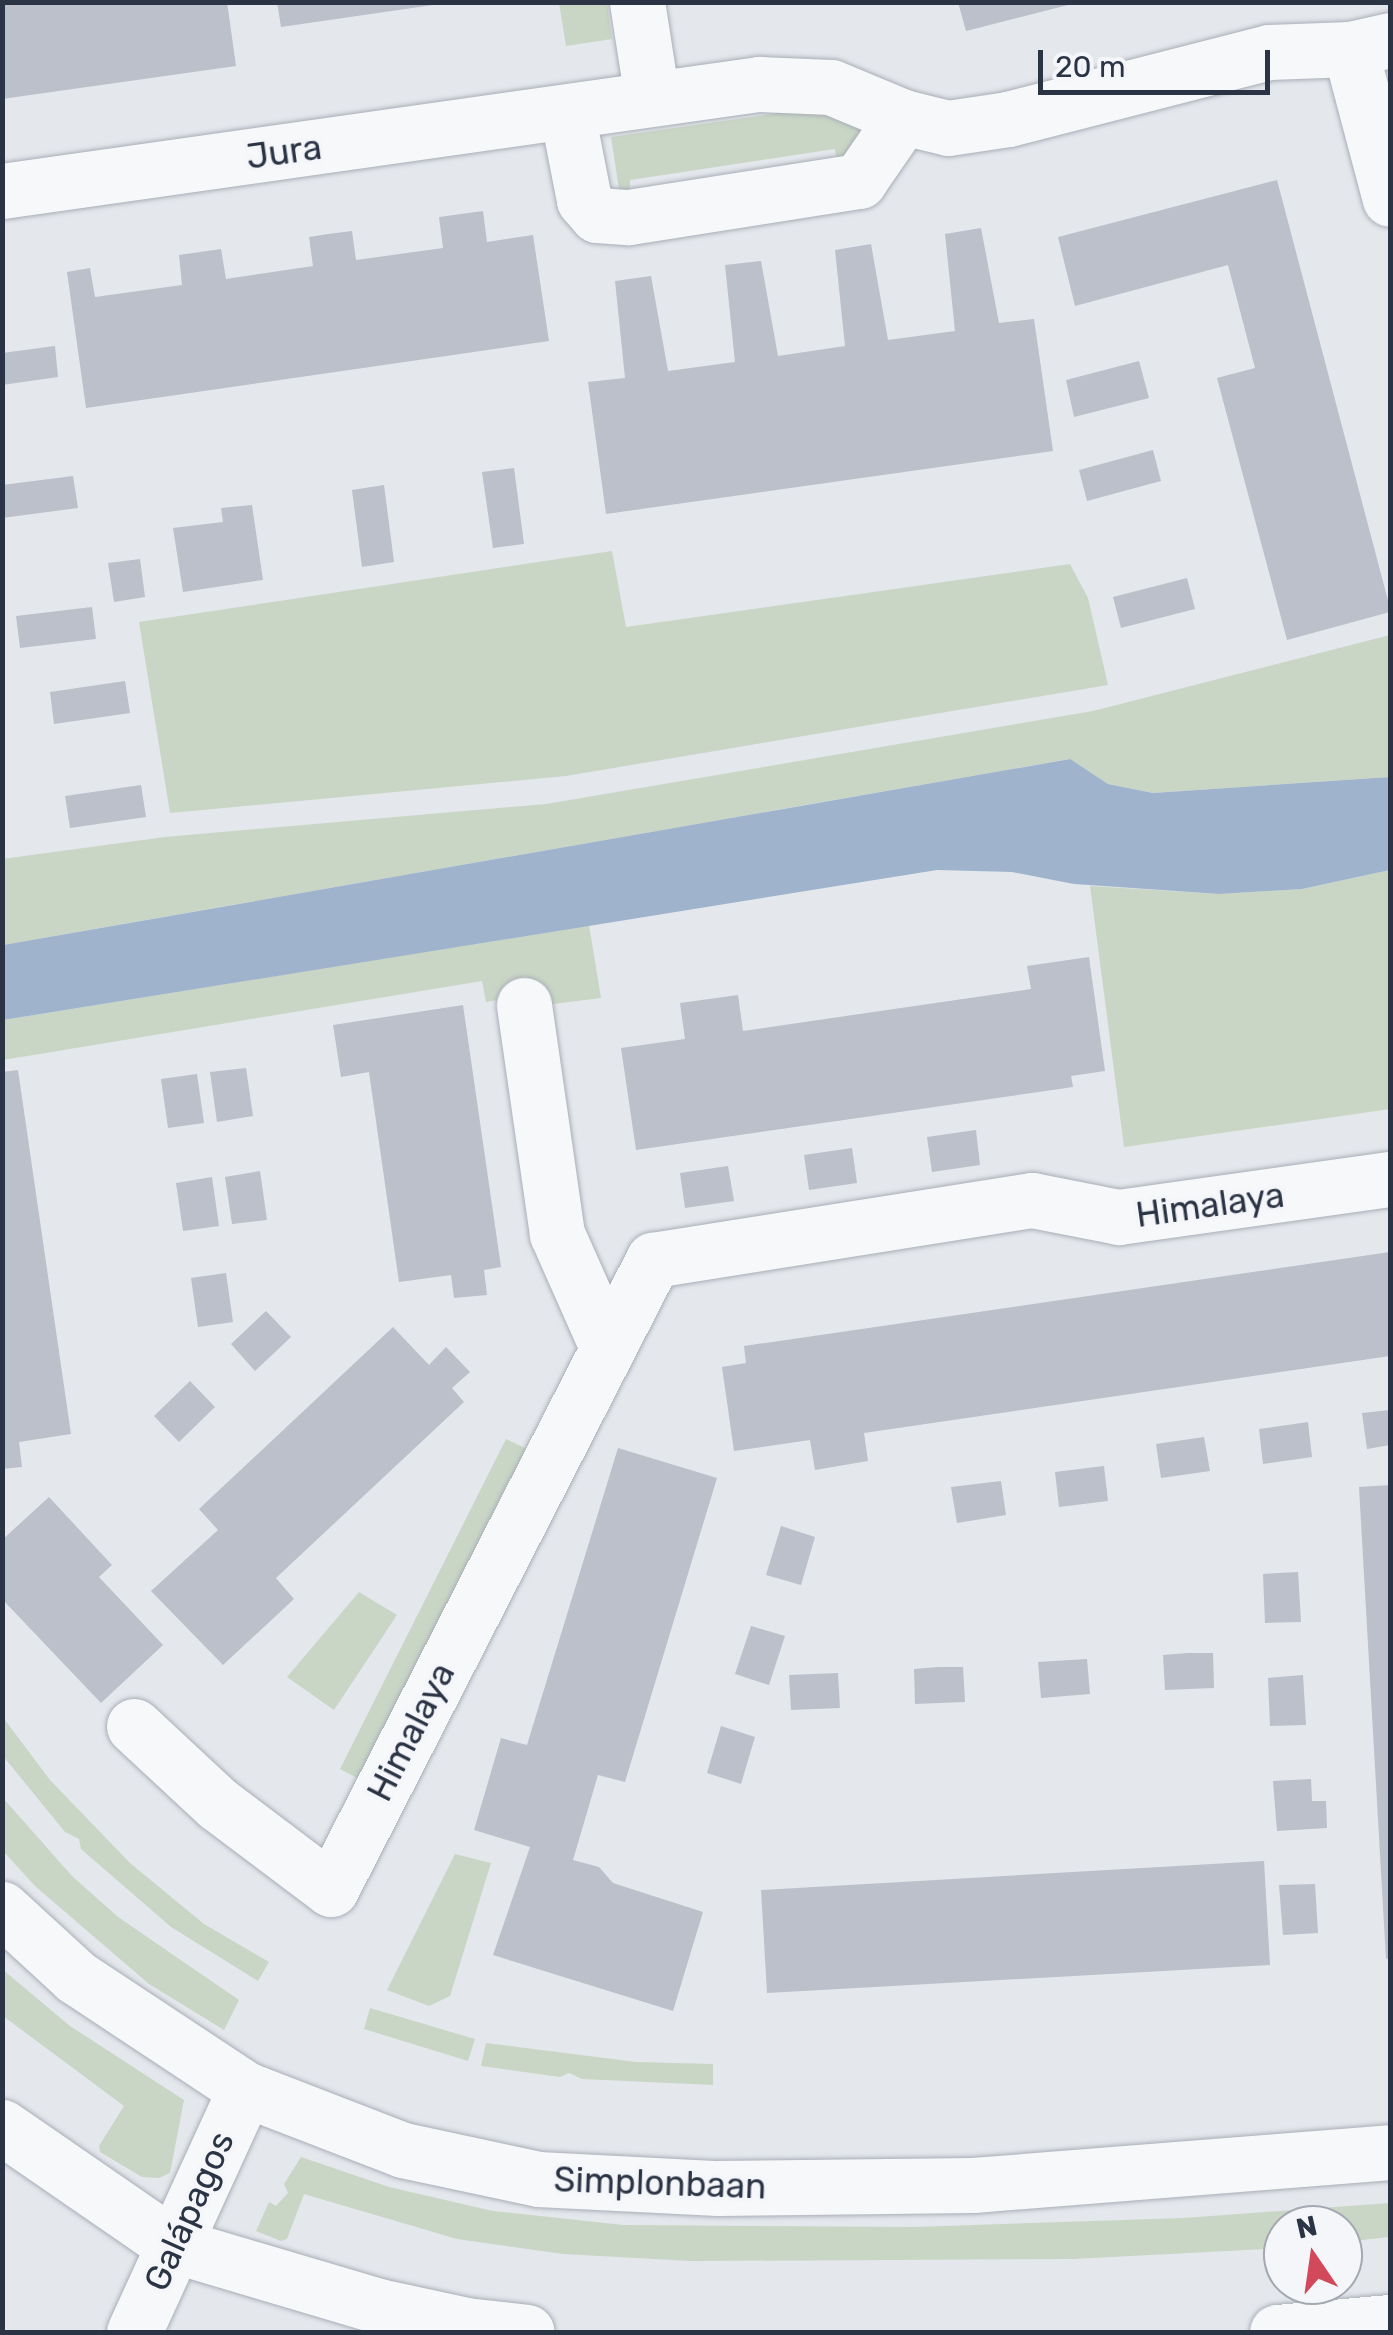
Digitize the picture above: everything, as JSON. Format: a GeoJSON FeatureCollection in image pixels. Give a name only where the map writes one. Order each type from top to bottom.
{"type":"FeatureCollection","features":[{"type":"Feature","properties":{"kind":"street"},"geometry":{"type":"LineString","coordinates":[[637,2],[652,98]]}},
{"type":"Feature","properties":{"kind":"street"},"geometry":{"type":"LineString","coordinates":[[1370,45],[1390,200]]}},
{"type":"Feature","properties":{"kind":"street","name":"Jura"},"geometry":{"type":"LineString","coordinates":[[2,191],[759,84],[831,87],[903,117],[948,128],[1008,119],[1269,52],[1370,45]]}},
{"type":"Feature","properties":{"kind":"street"},"geometry":{"type":"LineString","coordinates":[[566,113],[584,200],[597,215],[629,217],[859,181],[903,117]]}},
{"type":"Feature","properties":{"kind":"street"},"geometry":{"type":"LineString","coordinates":[[524,1005],[557,1234],[607,1347]]}},
{"type":"Feature","properties":{"kind":"street","name":"Himalaya"},"geometry":{"type":"LineString","coordinates":[[134,1726],[218,1804],[331,1889],[653,1260],[1032,1200],[1119,1217],[1390,1180]]}},
{"type":"Feature","properties":{"kind":"street","name":"Simplonbaan"},"geometry":{"type":"LineString","coordinates":[[2,1909],[76,1977],[244,2089],[403,2150],[556,2180],[718,2188],[973,2184],[1390,2152]]}},
{"type":"Feature","properties":{"kind":"street","name":"Galápagos"},"geometry":{"type":"LineString","coordinates":[[134,2332],[244,2089]]}},
{"type":"Feature","properties":{"kind":"street"},"geometry":{"type":"LineString","coordinates":[[2,2127],[173,2245],[378,2306],[466,2326],[527,2332]]}},
{"type":"Feature","properties":{"kind":"street"},"geometry":{"type":"LineString","coordinates":[[1277,2332],[1390,2322]]}},
{"type":"Feature","properties":{"kind":"green space"},"geometry":{"type":"Polygon","coordinates":[[[559,3],[607,3],[612,39],[566,46],[559,3]]]}},
{"type":"Feature","properties":{"kind":"green space"},"geometry":{"type":"Polygon","coordinates":[[[807,109],[864,126],[838,166],[835,149],[630,180],[630,193],[619,189],[611,137],[807,109]]]}},
{"type":"Feature","properties":{"kind":"green space"},"geometry":{"type":"Polygon","coordinates":[[[612,551],[626,627],[1070,564],[1088,598],[1108,685],[566,776],[170,813],[139,622],[612,551]]]}},
{"type":"Feature","properties":{"kind":"green space"},"geometry":{"type":"Polygon","coordinates":[[[1390,635],[1390,777],[1153,793],[1108,784],[1069,759],[3,945],[2,859],[165,837],[546,804],[1093,711],[1390,635]]]}},
{"type":"Feature","properties":{"kind":"green space"},"geometry":{"type":"Polygon","coordinates":[[[1390,870],[1390,1109],[1124,1147],[1090,886],[1219,894],[1302,889],[1390,870]]]}},
{"type":"Feature","properties":{"kind":"green space"},"geometry":{"type":"Polygon","coordinates":[[[589,925],[601,998],[545,1005],[542,993],[486,1002],[482,981],[3,1060],[3,1020],[589,925]]]}},
{"type":"Feature","properties":{"kind":"green space"},"geometry":{"type":"Polygon","coordinates":[[[506,1439],[527,1449],[361,1780],[340,1769],[506,1439]]]}},
{"type":"Feature","properties":{"kind":"green space"},"geometry":{"type":"Polygon","coordinates":[[[359,1592],[397,1615],[334,1710],[287,1677],[359,1592]]]}},
{"type":"Feature","properties":{"kind":"green space"},"geometry":{"type":"Polygon","coordinates":[[[2,1716],[50,1780],[130,1863],[204,1924],[269,1962],[258,1981],[171,1927],[81,1849],[79,1839],[65,1832],[3,1756],[2,1716]]]}},
{"type":"Feature","properties":{"kind":"green space"},"geometry":{"type":"Polygon","coordinates":[[[3,1798],[72,1876],[118,1917],[239,2000],[224,2030],[149,1984],[35,1886],[3,1851],[3,1798]]]}},
{"type":"Feature","properties":{"kind":"green space"},"geometry":{"type":"Polygon","coordinates":[[[455,1854],[491,1863],[450,1996],[429,2006],[387,1990],[455,1854]]]}},
{"type":"Feature","properties":{"kind":"green space"},"geometry":{"type":"Polygon","coordinates":[[[2,1969],[70,2026],[184,2100],[170,2173],[159,2178],[142,2177],[100,2152],[99,2146],[124,2106],[3,2016],[2,1969]]]}},
{"type":"Feature","properties":{"kind":"green space"},"geometry":{"type":"Polygon","coordinates":[[[370,2008],[475,2039],[468,2061],[364,2029],[370,2008]]]}},
{"type":"Feature","properties":{"kind":"green space"},"geometry":{"type":"Polygon","coordinates":[[[486,2043],[636,2062],[713,2064],[713,2085],[582,2079],[569,2073],[560,2077],[481,2066],[486,2043]]]}},
{"type":"Feature","properties":{"kind":"green space"},"geometry":{"type":"Polygon","coordinates":[[[301,2157],[389,2187],[493,2211],[623,2225],[914,2227],[1263,2212],[1263,2249],[1073,2259],[691,2261],[563,2254],[457,2239],[304,2194],[287,2239],[281,2241],[256,2231],[269,2202],[276,2206],[288,2193],[284,2184],[301,2157]]]}},
{"type":"Feature","properties":{"kind":"green space"},"geometry":{"type":"Polygon","coordinates":[[[1390,2203],[1390,2237],[1363,2240],[1363,2205],[1390,2203]]]}},
{"type":"Feature","properties":{"kind":"water"},"geometry":{"type":"Polygon","coordinates":[[[1070,759],[1108,784],[1153,793],[1390,777],[1390,870],[1302,889],[1219,894],[1074,884],[1012,872],[937,870],[3,1020],[3,945],[1070,759]]]}},
{"type":"Feature","properties":{"kind":"building"},"geometry":{"type":"Polygon","coordinates":[[[2,2],[227,2],[236,66],[2,99],[2,2]]]}},
{"type":"Feature","properties":{"kind":"building"},"geometry":{"type":"Polygon","coordinates":[[[277,2],[433,2],[433,5],[281,27],[277,2]]]}},
{"type":"Feature","properties":{"kind":"building"},"geometry":{"type":"Polygon","coordinates":[[[958,2],[1072,2],[1072,4],[966,31],[958,2]]]}},
{"type":"Feature","properties":{"kind":"building"},"geometry":{"type":"Polygon","coordinates":[[[1277,180],[1390,608],[1390,612],[1287,640],[1217,378],[1255,368],[1228,265],[1075,306],[1058,237],[1277,180]]]}},
{"type":"Feature","properties":{"kind":"building"},"geometry":{"type":"Polygon","coordinates":[[[483,211],[487,242],[533,235],[549,341],[86,408],[67,272],[90,268],[95,297],[182,285],[179,255],[221,249],[226,279],[313,266],[309,237],[328,234],[352,231],[356,260],[443,248],[439,217],[483,211]]]}},
{"type":"Feature","properties":{"kind":"building"},"geometry":{"type":"Polygon","coordinates":[[[981,228],[999,323],[1034,319],[1053,451],[606,514],[588,382],[625,378],[615,281],[651,276],[668,371],[735,362],[725,265],[761,261],[778,356],[845,346],[835,250],[871,244],[888,340],[955,331],[945,234],[981,228]]]}},
{"type":"Feature","properties":{"kind":"building"},"geometry":{"type":"Polygon","coordinates":[[[55,346],[58,377],[2,385],[2,353],[55,346]]]}},
{"type":"Feature","properties":{"kind":"building"},"geometry":{"type":"Polygon","coordinates":[[[1139,361],[1149,398],[1074,417],[1066,380],[1139,361]]]}},
{"type":"Feature","properties":{"kind":"building"},"geometry":{"type":"Polygon","coordinates":[[[1153,450],[1161,481],[1087,501],[1079,470],[1153,450]]]}},
{"type":"Feature","properties":{"kind":"building"},"geometry":{"type":"Polygon","coordinates":[[[514,468],[524,544],[493,548],[482,472],[514,468]]]}},
{"type":"Feature","properties":{"kind":"building"},"geometry":{"type":"Polygon","coordinates":[[[73,476],[78,508],[2,518],[2,485],[73,476]]]}},
{"type":"Feature","properties":{"kind":"building"},"geometry":{"type":"Polygon","coordinates":[[[384,485],[394,562],[362,567],[352,490],[384,485]]]}},
{"type":"Feature","properties":{"kind":"building"},"geometry":{"type":"Polygon","coordinates":[[[252,505],[263,580],[183,592],[173,528],[223,522],[221,508],[252,505]]]}},
{"type":"Feature","properties":{"kind":"building"},"geometry":{"type":"Polygon","coordinates":[[[140,559],[145,597],[114,602],[108,563],[140,559]]]}},
{"type":"Feature","properties":{"kind":"building"},"geometry":{"type":"Polygon","coordinates":[[[1187,578],[1195,609],[1121,628],[1113,597],[1187,578]]]}},
{"type":"Feature","properties":{"kind":"building"},"geometry":{"type":"Polygon","coordinates":[[[92,607],[96,639],[20,648],[16,616],[92,607]]]}},
{"type":"Feature","properties":{"kind":"building"},"geometry":{"type":"Polygon","coordinates":[[[125,681],[130,713],[54,724],[50,692],[125,681]]]}},
{"type":"Feature","properties":{"kind":"building"},"geometry":{"type":"Polygon","coordinates":[[[141,785],[146,817],[70,828],[65,796],[141,785]]]}},
{"type":"Feature","properties":{"kind":"building"},"geometry":{"type":"Polygon","coordinates":[[[1089,957],[1105,1071],[1071,1076],[1073,1087],[636,1150],[621,1048],[685,1039],[680,1003],[738,995],[743,1031],[1031,989],[1027,966],[1089,957]]]}},
{"type":"Feature","properties":{"kind":"building"},"geometry":{"type":"Polygon","coordinates":[[[463,1005],[501,1267],[484,1270],[487,1295],[454,1298],[451,1275],[399,1282],[369,1072],[341,1077],[333,1025],[463,1005]]]}},
{"type":"Feature","properties":{"kind":"building"},"geometry":{"type":"Polygon","coordinates":[[[246,1068],[253,1116],[217,1122],[210,1072],[246,1068]]]}},
{"type":"Feature","properties":{"kind":"building"},"geometry":{"type":"Polygon","coordinates":[[[18,1070],[71,1434],[19,1442],[22,1467],[2,1469],[2,1072],[18,1070]]]}},
{"type":"Feature","properties":{"kind":"building"},"geometry":{"type":"Polygon","coordinates":[[[197,1074],[204,1123],[168,1128],[161,1079],[197,1074]]]}},
{"type":"Feature","properties":{"kind":"building"},"geometry":{"type":"Polygon","coordinates":[[[976,1130],[980,1165],[932,1172],[927,1137],[976,1130]]]}},
{"type":"Feature","properties":{"kind":"building"},"geometry":{"type":"Polygon","coordinates":[[[852,1148],[857,1183],[809,1190],[804,1155],[852,1148]]]}},
{"type":"Feature","properties":{"kind":"building"},"geometry":{"type":"Polygon","coordinates":[[[728,1166],[734,1201],[685,1208],[680,1173],[728,1166]]]}},
{"type":"Feature","properties":{"kind":"building"},"geometry":{"type":"Polygon","coordinates":[[[260,1171],[267,1220],[232,1224],[225,1177],[260,1171]]]}},
{"type":"Feature","properties":{"kind":"building"},"geometry":{"type":"Polygon","coordinates":[[[212,1177],[219,1226],[183,1231],[176,1183],[212,1177]]]}},
{"type":"Feature","properties":{"kind":"building"},"geometry":{"type":"Polygon","coordinates":[[[1390,1252],[1390,1356],[864,1433],[868,1461],[815,1470],[810,1440],[734,1451],[722,1367],[746,1363],[744,1346],[1390,1252]]]}},
{"type":"Feature","properties":{"kind":"building"},"geometry":{"type":"Polygon","coordinates":[[[226,1273],[233,1322],[198,1327],[191,1278],[226,1273]]]}},
{"type":"Feature","properties":{"kind":"building"},"geometry":{"type":"Polygon","coordinates":[[[266,1311],[291,1337],[255,1371],[231,1344],[266,1311]]]}},
{"type":"Feature","properties":{"kind":"building"},"geometry":{"type":"Polygon","coordinates":[[[393,1327],[429,1365],[446,1347],[470,1372],[452,1388],[464,1402],[276,1578],[294,1599],[223,1665],[151,1591],[218,1530],[199,1509],[393,1327]]]}},
{"type":"Feature","properties":{"kind":"building"},"geometry":{"type":"Polygon","coordinates":[[[190,1381],[215,1407],[179,1442],[154,1416],[190,1381]]]}},
{"type":"Feature","properties":{"kind":"building"},"geometry":{"type":"Polygon","coordinates":[[[1390,1410],[1390,1445],[1367,1449],[1362,1413],[1390,1410]]]}},
{"type":"Feature","properties":{"kind":"building"},"geometry":{"type":"Polygon","coordinates":[[[1308,1422],[1312,1457],[1263,1464],[1259,1429],[1308,1422]]]}},
{"type":"Feature","properties":{"kind":"building"},"geometry":{"type":"Polygon","coordinates":[[[1204,1437],[1210,1471],[1161,1478],[1156,1444],[1204,1437]]]}},
{"type":"Feature","properties":{"kind":"building"},"geometry":{"type":"Polygon","coordinates":[[[618,1448],[717,1478],[625,1782],[598,1775],[573,1860],[599,1867],[613,1883],[703,1912],[673,2011],[493,1955],[530,1847],[474,1830],[501,1738],[527,1745],[618,1448]]]}},
{"type":"Feature","properties":{"kind":"building"},"geometry":{"type":"Polygon","coordinates":[[[1104,1466],[1108,1501],[1059,1507],[1055,1472],[1104,1466]]]}},
{"type":"Feature","properties":{"kind":"building"},"geometry":{"type":"Polygon","coordinates":[[[1001,1481],[1006,1515],[957,1523],[951,1487],[1001,1481]]]}},
{"type":"Feature","properties":{"kind":"building"},"geometry":{"type":"Polygon","coordinates":[[[1390,1485],[1390,1958],[1386,1959],[1359,1487],[1390,1485]]]}},
{"type":"Feature","properties":{"kind":"building"},"geometry":{"type":"Polygon","coordinates":[[[49,1497],[112,1565],[99,1577],[163,1645],[101,1703],[2,1599],[2,1540],[49,1497]]]}},
{"type":"Feature","properties":{"kind":"building"},"geometry":{"type":"Polygon","coordinates":[[[781,1526],[815,1537],[801,1585],[766,1575],[781,1526]]]}},
{"type":"Feature","properties":{"kind":"building"},"geometry":{"type":"Polygon","coordinates":[[[1298,1572],[1301,1622],[1265,1623],[1263,1574],[1298,1572]]]}},
{"type":"Feature","properties":{"kind":"building"},"geometry":{"type":"Polygon","coordinates":[[[751,1626],[785,1636],[769,1685],[735,1674],[751,1626]]]}},
{"type":"Feature","properties":{"kind":"building"},"geometry":{"type":"Polygon","coordinates":[[[1213,1653],[1214,1688],[1165,1690],[1163,1655],[1213,1653]]]}},
{"type":"Feature","properties":{"kind":"building"},"geometry":{"type":"Polygon","coordinates":[[[1087,1659],[1090,1694],[1041,1698],[1038,1662],[1087,1659]]]}},
{"type":"Feature","properties":{"kind":"building"},"geometry":{"type":"Polygon","coordinates":[[[963,1667],[965,1702],[915,1704],[914,1669],[963,1667]]]}},
{"type":"Feature","properties":{"kind":"building"},"geometry":{"type":"Polygon","coordinates":[[[838,1673],[840,1708],[791,1710],[789,1675],[838,1673]]]}},
{"type":"Feature","properties":{"kind":"building"},"geometry":{"type":"Polygon","coordinates":[[[1303,1675],[1306,1725],[1270,1726],[1268,1678],[1303,1675]]]}},
{"type":"Feature","properties":{"kind":"building"},"geometry":{"type":"Polygon","coordinates":[[[721,1726],[755,1737],[741,1784],[707,1773],[721,1726]]]}},
{"type":"Feature","properties":{"kind":"building"},"geometry":{"type":"Polygon","coordinates":[[[1311,1779],[1312,1801],[1326,1801],[1327,1828],[1277,1831],[1273,1781],[1311,1779]]]}},
{"type":"Feature","properties":{"kind":"building"},"geometry":{"type":"Polygon","coordinates":[[[1264,1861],[1270,1965],[767,1993],[761,1890],[1264,1861]]]}},
{"type":"Feature","properties":{"kind":"building"},"geometry":{"type":"Polygon","coordinates":[[[1315,1884],[1318,1933],[1283,1935],[1279,1885],[1315,1884]]]}}]}
